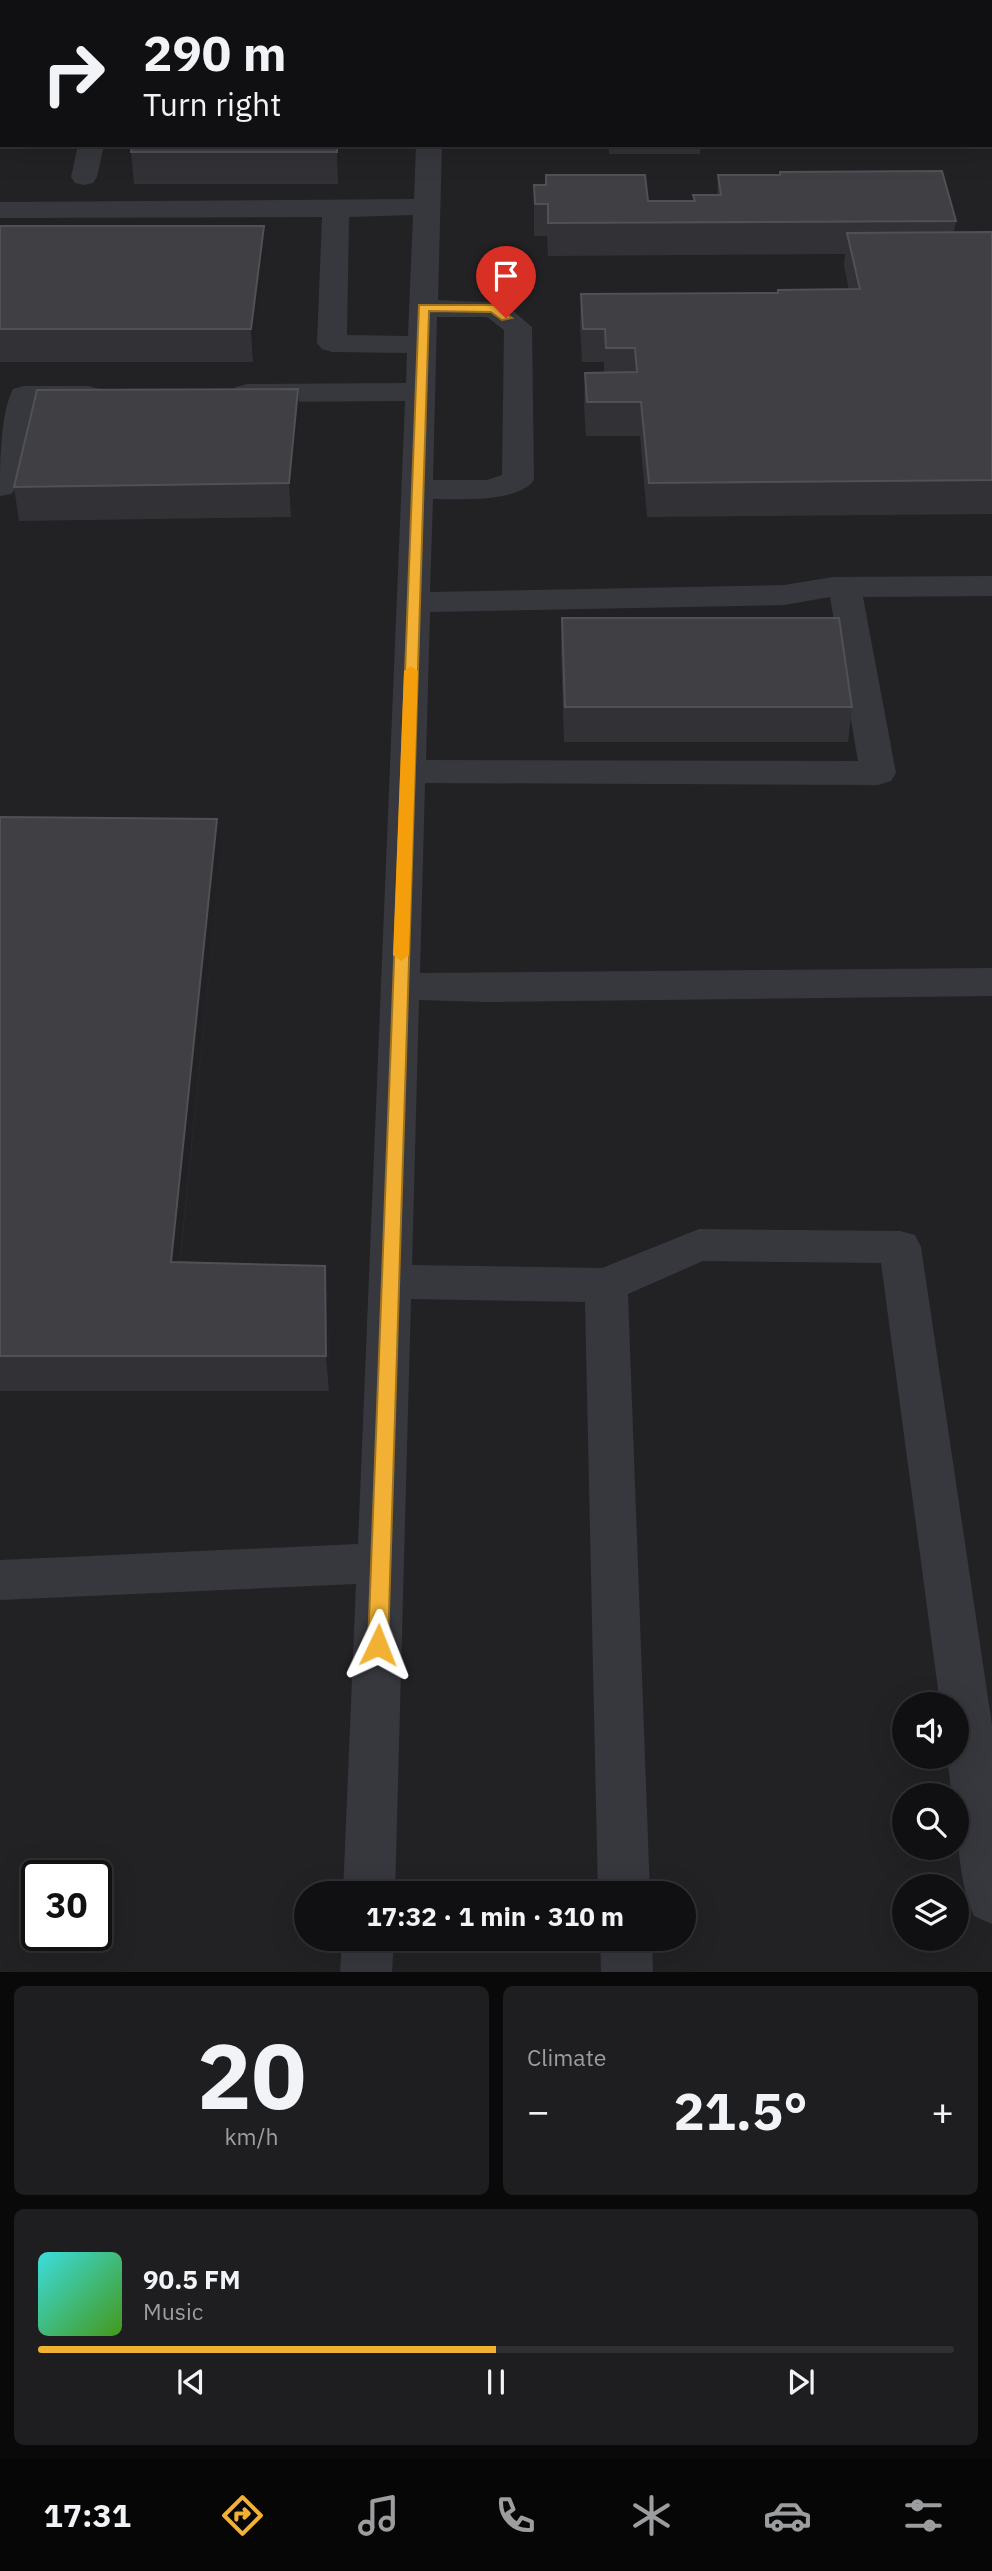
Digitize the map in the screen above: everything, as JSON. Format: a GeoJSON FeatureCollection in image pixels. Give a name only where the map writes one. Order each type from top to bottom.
{"type":"FeatureCollection","features":[{"type":"Feature","properties":{"kind":"street"},"geometry":{"type":"LineString","coordinates":[[84,177],[91,147]]}},
{"type":"Feature","properties":{"kind":"street"},"geometry":{"type":"LineString","coordinates":[[369,1881],[429,147]]}},
{"type":"Feature","properties":{"kind":"street"},"geometry":{"type":"LineString","coordinates":[[0,210],[427,207]]}},
{"type":"Feature","properties":{"kind":"street"},"geometry":{"type":"LineString","coordinates":[[336,209],[331,343],[422,327],[494,309],[518,327],[518,480],[490,489],[417,490]]}},
{"type":"Feature","properties":{"kind":"street"},"geometry":{"type":"LineString","coordinates":[[216,394],[420,391]]}},
{"type":"Feature","properties":{"kind":"street"},"geometry":{"type":"LineString","coordinates":[[0,487],[5,483],[24,395],[120,394]]}},
{"type":"Feature","properties":{"kind":"street"},"geometry":{"type":"LineString","coordinates":[[413,602],[785,595],[845,587],[992,586]]}},
{"type":"Feature","properties":{"kind":"street"},"geometry":{"type":"LineString","coordinates":[[407,771],[878,773],[845,587]]}},
{"type":"Feature","properties":{"kind":"street"},"geometry":{"type":"LineString","coordinates":[[400,986],[489,988],[992,982]]}},
{"type":"Feature","properties":{"kind":"street"},"geometry":{"type":"LineString","coordinates":[[390,1280],[484,1285],[606,1285],[699,1245],[900,1247],[992,1899]]}},
{"type":"Feature","properties":{"kind":"street"},"geometry":{"type":"LineString","coordinates":[[606,1285],[624,1881]]}},
{"type":"Feature","properties":{"kind":"street"},"geometry":{"type":"LineString","coordinates":[[0,1580],[380,1563]]}},
{"type":"Feature","properties":{"kind":"street"},"geometry":{"type":"LineString","coordinates":[[366,1972],[367,1951]]}},
{"type":"Feature","properties":{"kind":"street"},"geometry":{"type":"LineString","coordinates":[[626,1951],[627,1972]]}},
{"type":"Feature","properties":{"kind":"shaded area"},"geometry":{"type":"Polygon","coordinates":[[[0,147],[992,147],[992,1972],[0,1972],[0,147]]]}},
{"type":"Feature","properties":{"kind":"building"},"geometry":{"type":"Polygon","coordinates":[[[132,147],[337,147],[337,152],[131,152],[132,147]]]}},
{"type":"Feature","properties":{"kind":"building"},"geometry":{"type":"Polygon","coordinates":[[[942,171],[956,221],[548,223],[548,204],[535,204],[534,185],[546,185],[546,175],[645,175],[648,201],[695,201],[693,195],[721,195],[718,175],[942,171]]]}},
{"type":"Feature","properties":{"kind":"building"},"geometry":{"type":"Polygon","coordinates":[[[0,226],[264,226],[251,329],[0,329],[0,226]]]}},
{"type":"Feature","properties":{"kind":"building"},"geometry":{"type":"Polygon","coordinates":[[[992,232],[992,480],[649,483],[641,402],[587,402],[585,373],[637,372],[635,348],[606,348],[605,329],[583,329],[581,294],[778,293],[778,290],[860,289],[847,233],[992,232]]]}},
{"type":"Feature","properties":{"kind":"building"},"geometry":{"type":"Polygon","coordinates":[[[298,389],[289,483],[14,487],[37,390],[298,389]]]}},
{"type":"Feature","properties":{"kind":"building"},"geometry":{"type":"Polygon","coordinates":[[[562,618],[839,618],[852,707],[565,707],[562,618]]]}},
{"type":"Feature","properties":{"kind":"building"},"geometry":{"type":"Polygon","coordinates":[[[0,817],[217,819],[171,1262],[325,1266],[326,1356],[0,1356],[0,817]]]}},
{"type":"Feature","properties":{"kind":"slow traffic"},"geometry":{"type":"LineString","coordinates":[[401,955],[411,671]]}},
{"type":"Feature","properties":{"kind":"route"},"geometry":{"type":"LineString","coordinates":[[378,1645],[423,308],[494,309],[506,318]]}}]}
